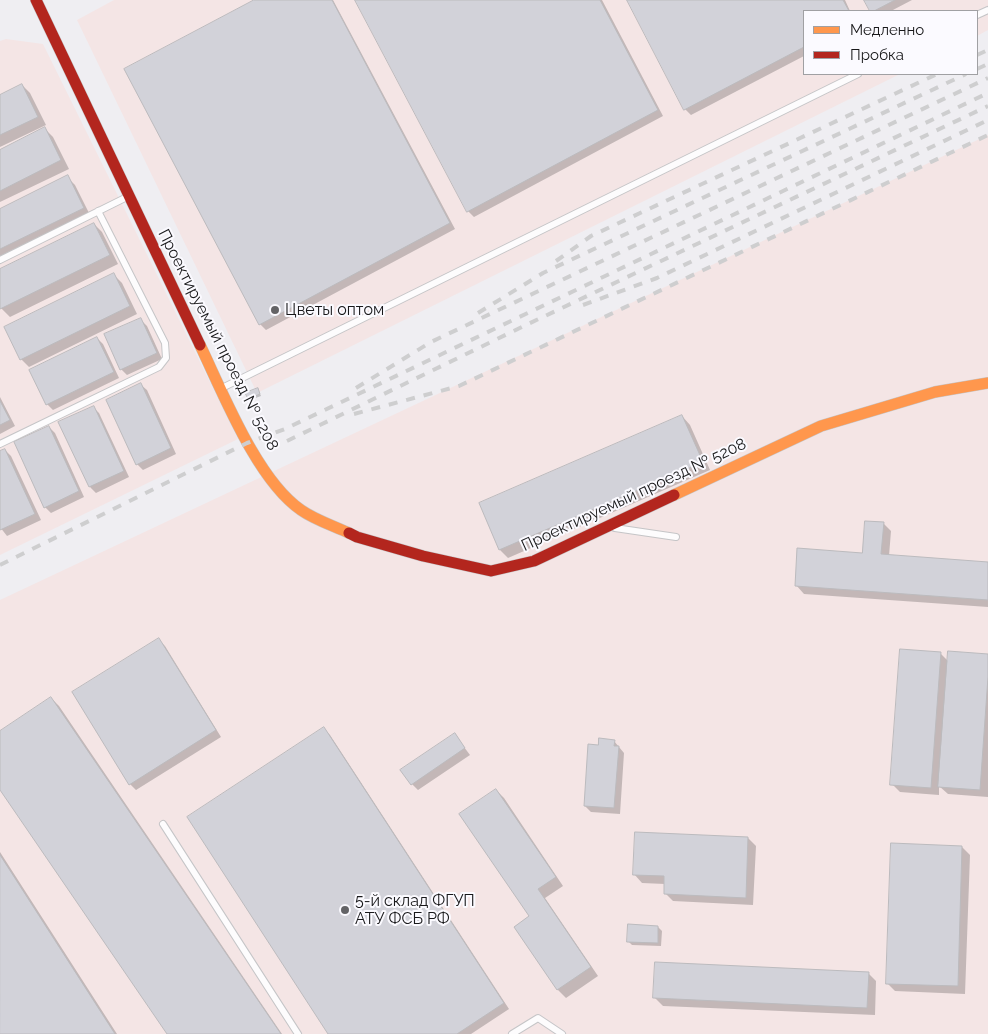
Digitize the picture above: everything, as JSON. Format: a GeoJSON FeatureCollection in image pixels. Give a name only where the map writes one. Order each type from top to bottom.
{"type":"FeatureCollection","features":[{"type":"Feature","properties":{"kind":"street","name":"Проектируемый проезд № 5208"},"geometry":{"type":"LineString","coordinates":[[36,0],[247,443],[278,489],[300,510],[357,537],[422,556],[491,571],[534,562],[821,426],[935,392],[988,383]]}},
{"type":"Feature","properties":{"kind":"lane"},"geometry":{"type":"LineString","coordinates":[[221,388],[856,75]]}},
{"type":"Feature","properties":{"kind":"lane"},"geometry":{"type":"LineString","coordinates":[[0,260],[128,196]]}},
{"type":"Feature","properties":{"kind":"lane"},"geometry":{"type":"LineString","coordinates":[[0,444],[159,367],[166,358],[165,344],[98,211]]}},
{"type":"Feature","properties":{"kind":"lane"},"geometry":{"type":"LineString","coordinates":[[608,527],[676,536]]}},
{"type":"Feature","properties":{"kind":"lane"},"geometry":{"type":"LineString","coordinates":[[163,824],[298,1034]]}},
{"type":"Feature","properties":{"kind":"lane"},"geometry":{"type":"LineString","coordinates":[[512,1034],[538,1018],[562,1034]]}},
{"type":"Feature","properties":{"kind":"shaded area"},"geometry":{"type":"Polygon","coordinates":[[[114,0],[988,0],[988,30],[978,35],[978,10],[803,10],[803,75],[898,75],[257,393],[77,20],[114,0]]]}},
{"type":"Feature","properties":{"kind":"shaded area"},"geometry":{"type":"Polygon","coordinates":[[[6,39],[43,44],[238,439],[0,555],[0,41],[6,39]]]}},
{"type":"Feature","properties":{"kind":"shaded area"},"geometry":{"type":"Polygon","coordinates":[[[988,135],[988,1034],[0,1034],[0,600],[988,135]]]}},
{"type":"Feature","properties":{"kind":"building"},"geometry":{"type":"Polygon","coordinates":[[[254,0],[332,0],[450,223],[259,325],[124,69],[254,0]]]}},
{"type":"Feature","properties":{"kind":"building"},"geometry":{"type":"Polygon","coordinates":[[[355,0],[600,0],[658,110],[467,212],[355,0]]]}},
{"type":"Feature","properties":{"kind":"building"},"geometry":{"type":"Polygon","coordinates":[[[627,0],[843,0],[848,10],[803,10],[803,48],[684,110],[627,0]]]}},
{"type":"Feature","properties":{"kind":"building"},"geometry":{"type":"Polygon","coordinates":[[[864,0],[895,0],[876,10],[869,10],[864,0]]]}},
{"type":"Feature","properties":{"kind":"building"},"geometry":{"type":"Polygon","coordinates":[[[22,84],[38,117],[0,135],[0,95],[22,84]]]}},
{"type":"Feature","properties":{"kind":"building"},"geometry":{"type":"Polygon","coordinates":[[[45,127],[61,160],[0,191],[0,150],[45,127]]]}},
{"type":"Feature","properties":{"kind":"building"},"geometry":{"type":"Polygon","coordinates":[[[68,175],[84,208],[0,249],[0,209],[68,175]]]}},
{"type":"Feature","properties":{"kind":"building"},"geometry":{"type":"Polygon","coordinates":[[[94,223],[110,255],[0,309],[0,269],[94,223]]]}},
{"type":"Feature","properties":{"kind":"building"},"geometry":{"type":"Polygon","coordinates":[[[114,273],[130,306],[20,360],[4,327],[114,273]]]}},
{"type":"Feature","properties":{"kind":"building"},"geometry":{"type":"Polygon","coordinates":[[[141,318],[157,353],[120,370],[104,334],[141,318]]]}},
{"type":"Feature","properties":{"kind":"building"},"geometry":{"type":"Polygon","coordinates":[[[97,337],[114,372],[46,405],[29,370],[97,337]]]}},
{"type":"Feature","properties":{"kind":"building"},"geometry":{"type":"Polygon","coordinates":[[[141,383],[171,448],[136,465],[106,400],[141,383]]]}},
{"type":"Feature","properties":{"kind":"building"},"geometry":{"type":"Polygon","coordinates":[[[258,388],[260,394],[248,399],[245,393],[258,388]]]}},
{"type":"Feature","properties":{"kind":"building"},"geometry":{"type":"Polygon","coordinates":[[[0,401],[10,420],[0,425],[0,401]]]}},
{"type":"Feature","properties":{"kind":"building"},"geometry":{"type":"Polygon","coordinates":[[[94,406],[124,471],[89,487],[58,422],[94,406]]]}},
{"type":"Feature","properties":{"kind":"building"},"geometry":{"type":"Polygon","coordinates":[[[682,415],[703,462],[499,550],[479,503],[682,415]]]}},
{"type":"Feature","properties":{"kind":"building"},"geometry":{"type":"Polygon","coordinates":[[[49,426],[79,491],[44,508],[14,442],[49,426]]]}},
{"type":"Feature","properties":{"kind":"building"},"geometry":{"type":"Polygon","coordinates":[[[5,449],[35,514],[0,530],[0,451],[5,449]]]}},
{"type":"Feature","properties":{"kind":"building"},"geometry":{"type":"Polygon","coordinates":[[[865,521],[884,522],[881,554],[988,562],[988,600],[795,586],[797,548],[862,553],[865,521]]]}},
{"type":"Feature","properties":{"kind":"building"},"geometry":{"type":"Polygon","coordinates":[[[159,638],[216,730],[129,785],[72,692],[159,638]]]}},
{"type":"Feature","properties":{"kind":"building"},"geometry":{"type":"Polygon","coordinates":[[[900,649],[941,652],[931,788],[890,785],[900,649]]]}},
{"type":"Feature","properties":{"kind":"building"},"geometry":{"type":"Polygon","coordinates":[[[948,651],[988,654],[980,790],[938,787],[948,651]]]}},
{"type":"Feature","properties":{"kind":"building"},"geometry":{"type":"Polygon","coordinates":[[[51,697],[281,1034],[167,1034],[0,790],[0,731],[51,697]]]}},
{"type":"Feature","properties":{"kind":"building","name":"5-й склад ФГУП АТУ ФСБ РФ"},"geometry":{"type":"Polygon","coordinates":[[[324,727],[504,1003],[457,1034],[328,1034],[187,817],[324,727]]]}},
{"type":"Feature","properties":{"kind":"building"},"geometry":{"type":"Polygon","coordinates":[[[455,733],[465,748],[411,785],[400,770],[455,733]]]}},
{"type":"Feature","properties":{"kind":"building"},"geometry":{"type":"Polygon","coordinates":[[[599,738],[615,740],[614,746],[619,746],[614,808],[584,806],[588,744],[598,745],[599,738]]]}},
{"type":"Feature","properties":{"kind":"building"},"geometry":{"type":"Polygon","coordinates":[[[496,789],[556,877],[538,889],[591,967],[557,990],[514,927],[529,916],[459,814],[496,789]]]}},
{"type":"Feature","properties":{"kind":"building"},"geometry":{"type":"Polygon","coordinates":[[[635,832],[748,837],[746,898],[664,894],[664,876],[633,875],[635,832]]]}},
{"type":"Feature","properties":{"kind":"building"},"geometry":{"type":"Polygon","coordinates":[[[891,843],[962,846],[958,986],[886,984],[891,843]]]}},
{"type":"Feature","properties":{"kind":"building"},"geometry":{"type":"Polygon","coordinates":[[[0,855],[115,1034],[0,1034],[0,855]]]}},
{"type":"Feature","properties":{"kind":"building"},"geometry":{"type":"Polygon","coordinates":[[[628,924],[658,926],[658,943],[627,942],[628,924]]]}},
{"type":"Feature","properties":{"kind":"building"},"geometry":{"type":"Polygon","coordinates":[[[655,962],[869,972],[867,1008],[653,998],[655,962]]]}},
{"type":"Feature","properties":{"kind":"railway"},"geometry":{"type":"LineString","coordinates":[[978,55],[988,50]]}},
{"type":"Feature","properties":{"kind":"railway"},"geometry":{"type":"LineString","coordinates":[[978,69],[988,64]]}},
{"type":"Feature","properties":{"kind":"railway"},"geometry":{"type":"LineString","coordinates":[[556,261],[591,236],[935,75]]}},
{"type":"Feature","properties":{"kind":"railway"},"geometry":{"type":"LineString","coordinates":[[478,313],[543,273],[964,75]]}},
{"type":"Feature","properties":{"kind":"railway"},"geometry":{"type":"LineString","coordinates":[[356,388],[431,342],[988,78]]}},
{"type":"Feature","properties":{"kind":"railway"},"geometry":{"type":"LineString","coordinates":[[0,565],[247,443],[285,429],[988,93]]}},
{"type":"Feature","properties":{"kind":"railway"},"geometry":{"type":"LineString","coordinates":[[287,441],[526,325],[988,106]]}},
{"type":"Feature","properties":{"kind":"railway"},"geometry":{"type":"LineString","coordinates":[[583,305],[657,278],[988,120]]}},
{"type":"Feature","properties":{"kind":"railway"},"geometry":{"type":"LineString","coordinates":[[354,414],[459,386],[988,135]]}},
{"type":"Feature","properties":{"kind":"traffic: slow"},"geometry":{"type":"LineString","coordinates":[[200,345],[230,410],[270,478],[285,496],[306,514],[349,533]]}},
{"type":"Feature","properties":{"kind":"traffic: slow"},"geometry":{"type":"LineString","coordinates":[[674,495],[821,426],[935,392],[988,383]]}},
{"type":"Feature","properties":{"kind":"traffic: jam"},"geometry":{"type":"LineString","coordinates":[[36,0],[200,345]]}},
{"type":"Feature","properties":{"kind":"traffic: jam"},"geometry":{"type":"LineString","coordinates":[[349,533],[423,556],[491,571],[534,561],[674,495]]}},
{"type":"Feature","properties":{"kind":"place","name":"Цветы оптом"},"geometry":{"type":"Point","coordinates":[275,310]}},
{"type":"Feature","properties":{"kind":"place","name":"5-й склад ФГУП АТУ ФСБ РФ"},"geometry":{"type":"Point","coordinates":[345,910]}}]}
